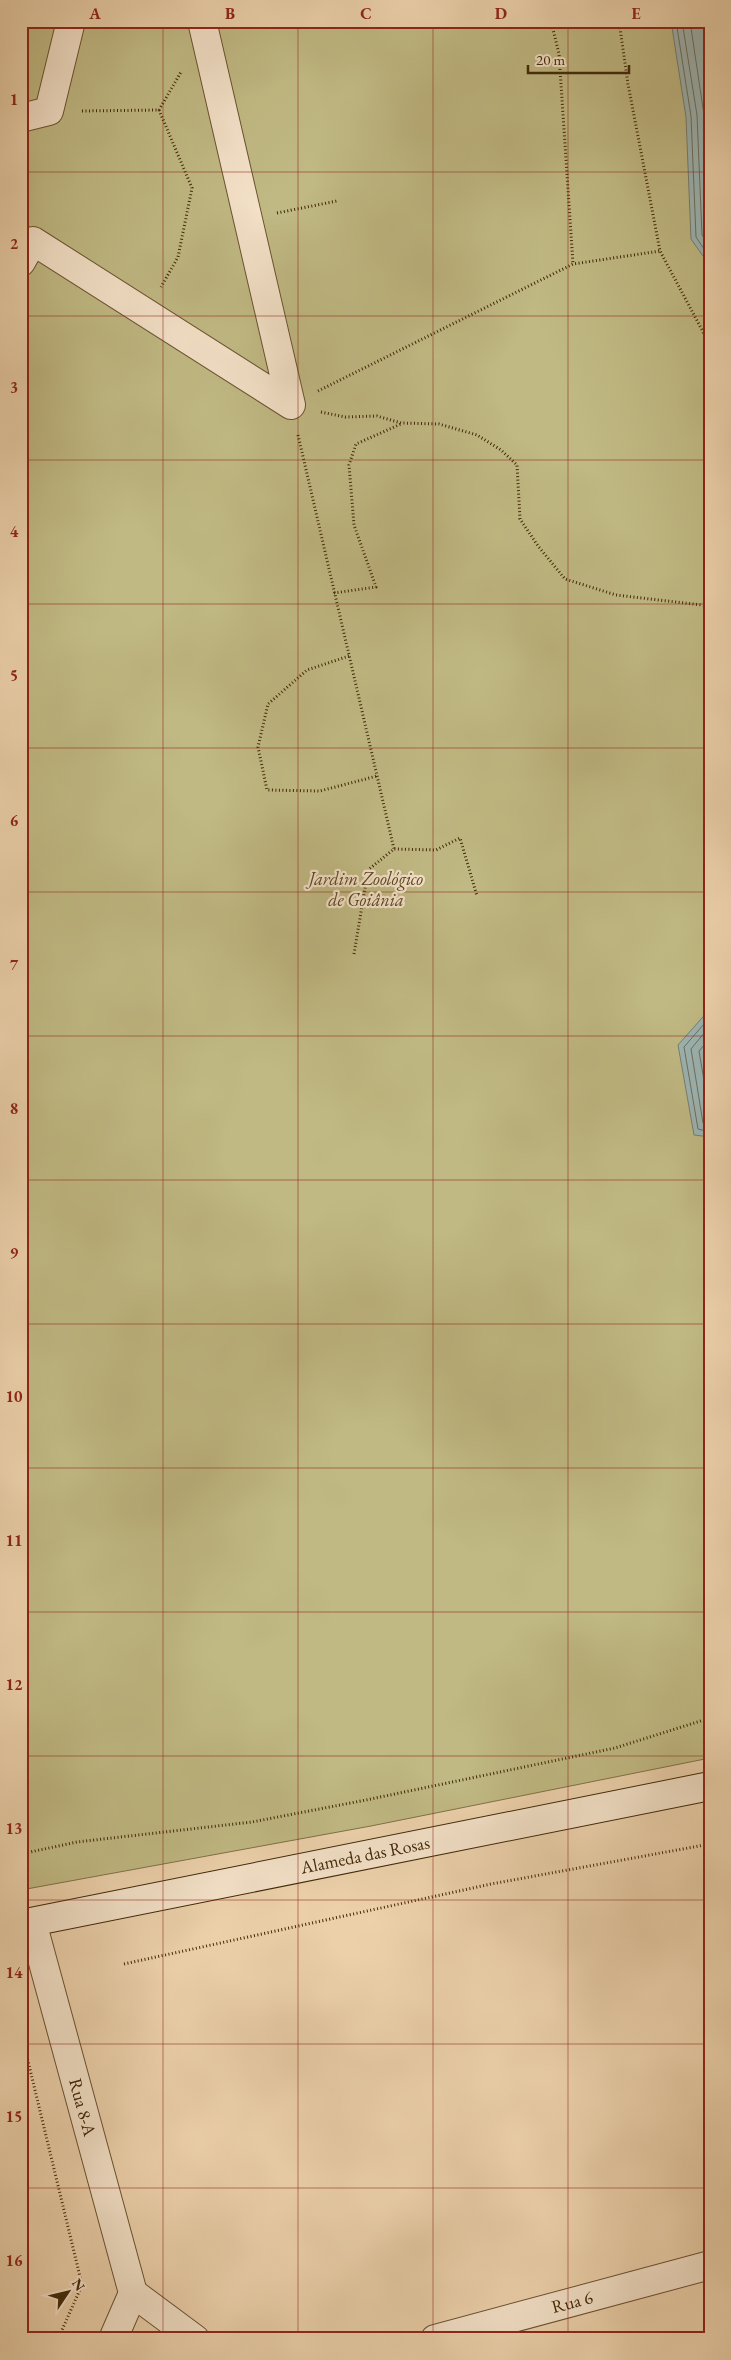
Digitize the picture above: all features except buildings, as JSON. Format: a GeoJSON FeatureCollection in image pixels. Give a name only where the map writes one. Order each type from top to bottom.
{"type":"FeatureCollection","features":[{"type":"Feature","properties":{"kind":"street"},"geometry":{"type":"LineString","coordinates":[[21,118],[49,111],[71,21]]}},
{"type":"Feature","properties":{"kind":"street"},"geometry":{"type":"LineString","coordinates":[[203,27],[291,405]]}},
{"type":"Feature","properties":{"kind":"street"},"geometry":{"type":"LineString","coordinates":[[30,253],[78,269],[291,405]]}},
{"type":"Feature","properties":{"kind":"street","name":"Alameda das Rosas"},"geometry":{"type":"LineString","coordinates":[[27,1923],[710,1786]]}},
{"type":"Feature","properties":{"kind":"street","name":"Rua 8-A"},"geometry":{"type":"LineString","coordinates":[[27,1923],[133,2292]]}},
{"type":"Feature","properties":{"kind":"street","name":"Rua 6"},"geometry":{"type":"LineString","coordinates":[[435,2339],[710,2265]]}},
{"type":"Feature","properties":{"kind":"street"},"geometry":{"type":"LineString","coordinates":[[113,2339],[133,2292],[195,2339]]}},
{"type":"Feature","properties":{"kind":"path"},"geometry":{"type":"LineString","coordinates":[[551,21],[559,54],[573,264]]}},
{"type":"Feature","properties":{"kind":"path"},"geometry":{"type":"LineString","coordinates":[[619,21],[628,84],[660,251],[710,345]]}},
{"type":"Feature","properties":{"kind":"path"},"geometry":{"type":"LineString","coordinates":[[159,110],[203,27]]}},
{"type":"Feature","properties":{"kind":"path"},"geometry":{"type":"LineString","coordinates":[[49,111],[159,110]]}},
{"type":"Feature","properties":{"kind":"path"},"geometry":{"type":"LineString","coordinates":[[146,313],[178,257],[192,188],[159,110]]}},
{"type":"Feature","properties":{"kind":"path"},"geometry":{"type":"LineString","coordinates":[[247,219],[337,201]]}},
{"type":"Feature","properties":{"kind":"path"},"geometry":{"type":"LineString","coordinates":[[291,405],[573,264],[660,251]]}},
{"type":"Feature","properties":{"kind":"path"},"geometry":{"type":"LineString","coordinates":[[291,405],[344,417],[377,416],[401,423],[439,424],[477,435],[501,450],[517,465],[520,519],[538,546],[565,579],[616,595],[710,606]]}},
{"type":"Feature","properties":{"kind":"path"},"geometry":{"type":"LineString","coordinates":[[291,405],[394,850]]}},
{"type":"Feature","properties":{"kind":"path"},"geometry":{"type":"LineString","coordinates":[[334,593],[376,587],[354,525],[349,465],[356,444],[401,423]]}},
{"type":"Feature","properties":{"kind":"path"},"geometry":{"type":"LineString","coordinates":[[349,656],[307,670],[268,704],[258,747],[267,790],[320,790],[377,776]]}},
{"type":"Feature","properties":{"kind":"path"},"geometry":{"type":"LineString","coordinates":[[354,954],[368,870],[394,850],[436,850],[460,838],[478,896]]}},
{"type":"Feature","properties":{"kind":"path"},"geometry":{"type":"LineString","coordinates":[[21,1854],[77,1842],[252,1822],[615,1748],[710,1718]]}},
{"type":"Feature","properties":{"kind":"path"},"geometry":{"type":"LineString","coordinates":[[124,1964],[491,1884],[710,1844]]}},
{"type":"Feature","properties":{"kind":"path"},"geometry":{"type":"LineString","coordinates":[[21,2032],[82,2285],[58,2339]]}},
{"type":"Feature","properties":{"kind":"green space","name":"Jardim Zoológico de Goiânia"},"geometry":{"type":"Polygon","coordinates":[[[21,21],[710,21],[710,1758],[371,1826],[21,1890],[21,21]]]}},
{"type":"Feature","properties":{"kind":"water"},"geometry":{"type":"Polygon","coordinates":[[[671,21],[710,21],[710,266],[691,239],[686,117],[671,21]]]}},
{"type":"Feature","properties":{"kind":"water"},"geometry":{"type":"Polygon","coordinates":[[[710,1009],[710,1137],[694,1135],[678,1045],[710,1009]]]}}]}
